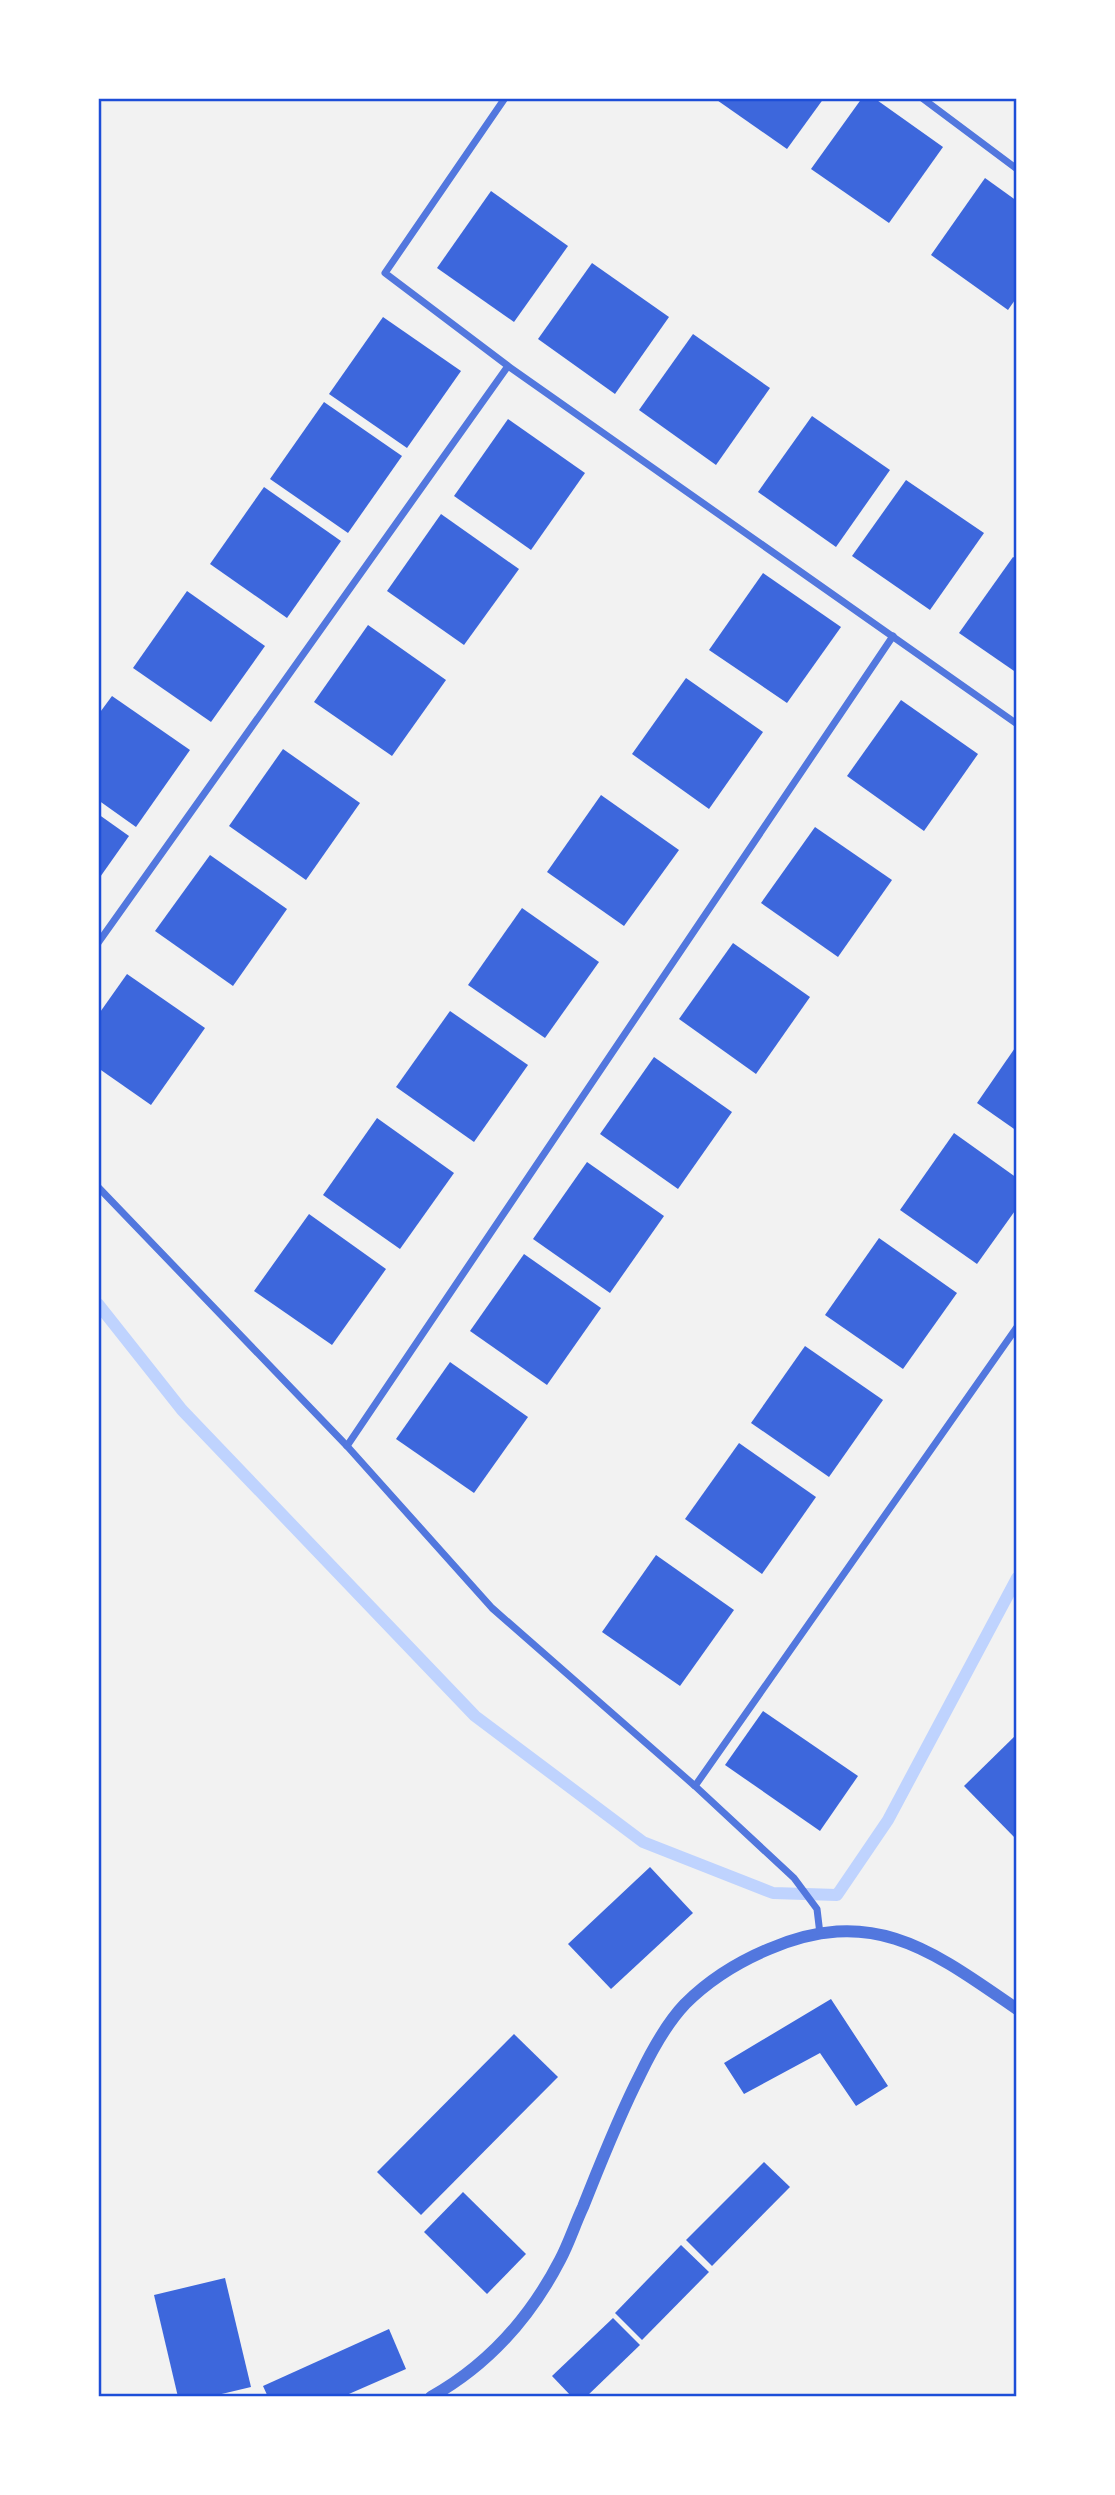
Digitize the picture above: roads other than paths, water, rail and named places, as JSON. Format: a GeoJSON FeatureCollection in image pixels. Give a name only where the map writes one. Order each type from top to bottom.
{"type":"FeatureCollection","features":[{"type":"Feature","properties":{"kind":"street"},"geometry":{"type":"LineString","coordinates":[[505,98],[385,273],[508,366],[1017,724]]}},
{"type":"Feature","properties":{"kind":"street"},"geometry":{"type":"LineString","coordinates":[[922,98],[1017,169]]}},
{"type":"Feature","properties":{"kind":"street"},"geometry":{"type":"LineString","coordinates":[[98,943],[508,366]]}},
{"type":"Feature","properties":{"kind":"street"},"geometry":{"type":"LineString","coordinates":[[347,1446],[893,636]]}},
{"type":"Feature","properties":{"kind":"street"},"geometry":{"type":"LineString","coordinates":[[98,1186],[347,1446],[492,1608],[695,1786],[794,1878],[817,1909],[820,1934]]}},
{"type":"Feature","properties":{"kind":"street"},"geometry":{"type":"LineString","coordinates":[[695,1786],[1017,1327]]}},
{"type":"Feature","properties":{"kind":"street"},"geometry":{"type":"LineString","coordinates":[[430,2397],[466,2376],[494,2351],[519,2324],[541,2292],[561,2259],[627,2101],[653,2050],[685,2004],[705,1986],[751,1957],[797,1939],[820,1934],[872,1932],[908,1942],[957,1968],[1017,2009]]}},
{"type":"Feature","properties":{"kind":"waterway"},"geometry":{"type":"LineString","coordinates":[[98,1304],[182,1410],[475,1716],[643,1842],[773,1893],[837,1895],[888,1820],[1017,1578]]}}]}
